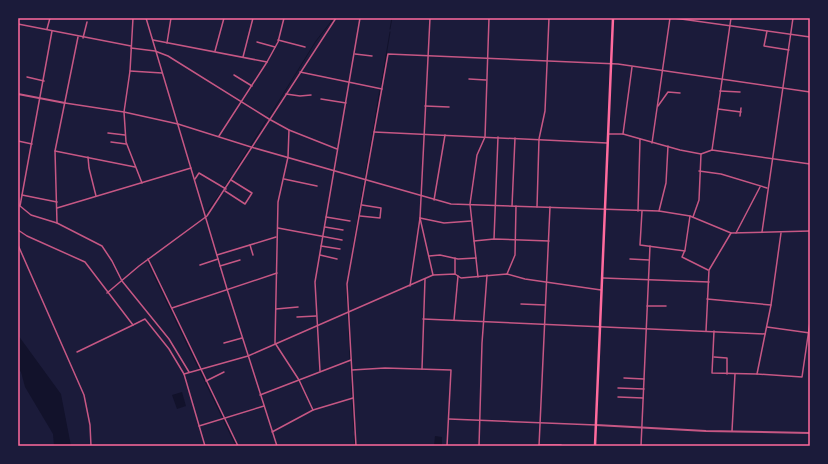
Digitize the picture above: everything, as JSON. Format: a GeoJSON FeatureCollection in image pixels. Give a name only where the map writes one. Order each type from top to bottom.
{"type":"FeatureCollection","features":[{"type":"Feature","properties":{"kind":"main road"},"geometry":{"type":"LineString","coordinates":[[595,446],[609,143],[608,134],[613,18]]}},
{"type":"Feature","properties":{"kind":"street"},"geometry":{"type":"LineString","coordinates":[[47,29],[50,18]]}},
{"type":"Feature","properties":{"kind":"street"},"geometry":{"type":"LineString","coordinates":[[133,18],[130,71],[124,112],[125,135],[126,144],[142,183]]}},
{"type":"Feature","properties":{"kind":"street"},"geometry":{"type":"LineString","coordinates":[[146,18],[195,179],[205,217],[276,446]]}},
{"type":"Feature","properties":{"kind":"street"},"geometry":{"type":"LineString","coordinates":[[167,43],[171,18]]}},
{"type":"Feature","properties":{"kind":"street"},"geometry":{"type":"LineString","coordinates":[[180,18],[188,18]]}},
{"type":"Feature","properties":{"kind":"street"},"geometry":{"type":"LineString","coordinates":[[215,51],[224,18]]}},
{"type":"Feature","properties":{"kind":"street"},"geometry":{"type":"LineString","coordinates":[[243,57],[252,18]]}},
{"type":"Feature","properties":{"kind":"street"},"geometry":{"type":"LineString","coordinates":[[219,136],[267,62],[278,40],[284,18]]}},
{"type":"Feature","properties":{"kind":"street"},"geometry":{"type":"LineString","coordinates":[[107,293],[148,259],[205,217],[232,180],[268,120],[336,18]]}},
{"type":"Feature","properties":{"kind":"street"},"geometry":{"type":"LineString","coordinates":[[320,371],[314,282],[350,83],[360,18]]}},
{"type":"Feature","properties":{"kind":"street"},"geometry":{"type":"LineString","coordinates":[[410,286],[420,218],[430,18]]}},
{"type":"Feature","properties":{"kind":"street"},"geometry":{"type":"LineString","coordinates":[[478,277],[470,204],[477,155],[485,137],[489,18]]}},
{"type":"Feature","properties":{"kind":"street"},"geometry":{"type":"LineString","coordinates":[[537,207],[539,139],[545,111],[549,18]]}},
{"type":"Feature","properties":{"kind":"street"},"geometry":{"type":"LineString","coordinates":[[652,143],[670,18]]}},
{"type":"Feature","properties":{"kind":"street"},"geometry":{"type":"LineString","coordinates":[[674,18],[810,37]]}},
{"type":"Feature","properties":{"kind":"street"},"geometry":{"type":"LineString","coordinates":[[712,150],[731,18]]}},
{"type":"Feature","properties":{"kind":"street"},"geometry":{"type":"LineString","coordinates":[[762,232],[793,18]]}},
{"type":"Feature","properties":{"kind":"street"},"geometry":{"type":"LineString","coordinates":[[83,38],[86,22]]}},
{"type":"Feature","properties":{"kind":"street"},"geometry":{"type":"LineString","coordinates":[[18,24],[47,29],[83,38],[155,50],[168,56],[268,120],[337,149]]}},
{"type":"Feature","properties":{"kind":"street"},"geometry":{"type":"LineString","coordinates":[[52,31],[41,99],[19,205],[31,215],[58,223],[102,246],[112,261],[122,281],[169,339],[189,372]]}},
{"type":"Feature","properties":{"kind":"street"},"geometry":{"type":"LineString","coordinates":[[767,31],[764,46],[789,50]]}},
{"type":"Feature","properties":{"kind":"street"},"geometry":{"type":"LineString","coordinates":[[58,223],[55,151],[78,37]]}},
{"type":"Feature","properties":{"kind":"street"},"geometry":{"type":"LineString","coordinates":[[153,40],[267,62]]}},
{"type":"Feature","properties":{"kind":"street"},"geometry":{"type":"LineString","coordinates":[[278,40],[305,47]]}},
{"type":"Feature","properties":{"kind":"street"},"geometry":{"type":"LineString","coordinates":[[257,42],[275,47]]}},
{"type":"Feature","properties":{"kind":"street"},"geometry":{"type":"LineString","coordinates":[[355,54],[372,56]]}},
{"type":"Feature","properties":{"kind":"street"},"geometry":{"type":"LineString","coordinates":[[356,446],[347,284],[367,181],[388,54],[612,63],[782,86],[810,92]]}},
{"type":"Feature","properties":{"kind":"street"},"geometry":{"type":"LineString","coordinates":[[623,134],[632,66]]}},
{"type":"Feature","properties":{"kind":"street"},"geometry":{"type":"LineString","coordinates":[[130,71],[163,73]]}},
{"type":"Feature","properties":{"kind":"street"},"geometry":{"type":"LineString","coordinates":[[300,72],[382,89]]}},
{"type":"Feature","properties":{"kind":"street"},"geometry":{"type":"LineString","coordinates":[[234,75],[252,86]]}},
{"type":"Feature","properties":{"kind":"street"},"geometry":{"type":"LineString","coordinates":[[27,77],[44,81]]}},
{"type":"Feature","properties":{"kind":"street"},"geometry":{"type":"LineString","coordinates":[[470,79],[486,80]]}},
{"type":"Feature","properties":{"kind":"street"},"geometry":{"type":"LineString","coordinates":[[720,91],[740,92]]}},
{"type":"Feature","properties":{"kind":"street"},"geometry":{"type":"LineString","coordinates":[[658,106],[668,92],[680,93]]}},
{"type":"Feature","properties":{"kind":"street"},"geometry":{"type":"LineString","coordinates":[[18,94],[124,112],[178,124],[421,197],[451,204],[660,211],[690,216],[731,233],[810,231]]}},
{"type":"Feature","properties":{"kind":"street"},"geometry":{"type":"LineString","coordinates":[[286,94],[300,96],[311,95]]}},
{"type":"Feature","properties":{"kind":"street"},"geometry":{"type":"LineString","coordinates":[[321,99],[346,103]]}},
{"type":"Feature","properties":{"kind":"street"},"geometry":{"type":"LineString","coordinates":[[425,106],[449,106]]}},
{"type":"Feature","properties":{"kind":"street"},"geometry":{"type":"LineString","coordinates":[[740,116],[741,108]]}},
{"type":"Feature","properties":{"kind":"street"},"geometry":{"type":"LineString","coordinates":[[718,109],[741,112]]}},
{"type":"Feature","properties":{"kind":"street"},"geometry":{"type":"LineString","coordinates":[[289,130],[288,157],[278,202],[275,343],[299,380],[313,410]]}},
{"type":"Feature","properties":{"kind":"street"},"geometry":{"type":"LineString","coordinates":[[374,132],[609,143]]}},
{"type":"Feature","properties":{"kind":"street"},"geometry":{"type":"LineString","coordinates":[[108,133],[125,135]]}},
{"type":"Feature","properties":{"kind":"street"},"geometry":{"type":"LineString","coordinates":[[608,134],[623,134],[652,143],[701,154],[712,150],[810,164]]}},
{"type":"Feature","properties":{"kind":"street"},"geometry":{"type":"LineString","coordinates":[[434,200],[445,135]]}},
{"type":"Feature","properties":{"kind":"street"},"geometry":{"type":"LineString","coordinates":[[494,239],[498,137]]}},
{"type":"Feature","properties":{"kind":"street"},"geometry":{"type":"LineString","coordinates":[[512,206],[515,138]]}},
{"type":"Feature","properties":{"kind":"street"},"geometry":{"type":"LineString","coordinates":[[638,211],[640,139]]}},
{"type":"Feature","properties":{"kind":"street"},"geometry":{"type":"LineString","coordinates":[[18,142],[32,144]]}},
{"type":"Feature","properties":{"kind":"street"},"geometry":{"type":"LineString","coordinates":[[111,142],[126,144]]}},
{"type":"Feature","properties":{"kind":"street"},"geometry":{"type":"LineString","coordinates":[[660,211],[666,183],[668,146]]}},
{"type":"Feature","properties":{"kind":"street"},"geometry":{"type":"LineString","coordinates":[[55,151],[135,167]]}},
{"type":"Feature","properties":{"kind":"street"},"geometry":{"type":"LineString","coordinates":[[693,218],[699,200],[701,154]]}},
{"type":"Feature","properties":{"kind":"street"},"geometry":{"type":"LineString","coordinates":[[88,157],[88,168],[96,196]]}},
{"type":"Feature","properties":{"kind":"street"},"geometry":{"type":"LineString","coordinates":[[58,208],[191,168]]}},
{"type":"Feature","properties":{"kind":"street"},"geometry":{"type":"LineString","coordinates":[[700,171],[721,174],[760,187],[768,188]]}},
{"type":"Feature","properties":{"kind":"street"},"geometry":{"type":"LineString","coordinates":[[195,179],[200,173],[245,204],[252,193],[232,180]]}},
{"type":"Feature","properties":{"kind":"street"},"geometry":{"type":"LineString","coordinates":[[284,179],[317,186]]}},
{"type":"Feature","properties":{"kind":"street"},"geometry":{"type":"LineString","coordinates":[[736,233],[760,187]]}},
{"type":"Feature","properties":{"kind":"street"},"geometry":{"type":"LineString","coordinates":[[22,195],[57,202]]}},
{"type":"Feature","properties":{"kind":"street"},"geometry":{"type":"LineString","coordinates":[[360,216],[380,218],[381,208],[362,205]]}},
{"type":"Feature","properties":{"kind":"street"},"geometry":{"type":"LineString","coordinates":[[507,274],[515,255],[516,206]]}},
{"type":"Feature","properties":{"kind":"street"},"geometry":{"type":"LineString","coordinates":[[550,207],[539,445],[561,445]]}},
{"type":"Feature","properties":{"kind":"street"},"geometry":{"type":"LineString","coordinates":[[642,211],[640,245],[685,251]]}},
{"type":"Feature","properties":{"kind":"street"},"geometry":{"type":"LineString","coordinates":[[690,216],[685,251],[682,257],[709,270]]}},
{"type":"Feature","properties":{"kind":"street"},"geometry":{"type":"LineString","coordinates":[[326,217],[350,221]]}},
{"type":"Feature","properties":{"kind":"street"},"geometry":{"type":"LineString","coordinates":[[420,218],[444,223],[471,221]]}},
{"type":"Feature","properties":{"kind":"street"},"geometry":{"type":"LineString","coordinates":[[420,218],[433,275]]}},
{"type":"Feature","properties":{"kind":"street"},"geometry":{"type":"LineString","coordinates":[[324,227],[343,230]]}},
{"type":"Feature","properties":{"kind":"street"},"geometry":{"type":"LineString","coordinates":[[278,228],[342,240]]}},
{"type":"Feature","properties":{"kind":"street"},"geometry":{"type":"LineString","coordinates":[[18,230],[27,236],[85,262],[107,293],[134,325]]}},
{"type":"Feature","properties":{"kind":"street"},"geometry":{"type":"LineString","coordinates":[[757,374],[772,304],[781,232]]}},
{"type":"Feature","properties":{"kind":"street"},"geometry":{"type":"LineString","coordinates":[[706,331],[709,270],[731,233]]}},
{"type":"Feature","properties":{"kind":"street"},"geometry":{"type":"LineString","coordinates":[[217,255],[277,237]]}},
{"type":"Feature","properties":{"kind":"street"},"geometry":{"type":"LineString","coordinates":[[474,241],[494,239],[549,241]]}},
{"type":"Feature","properties":{"kind":"street"},"geometry":{"type":"LineString","coordinates":[[18,244],[84,394],[90,425],[92,446]]}},
{"type":"Feature","properties":{"kind":"street"},"geometry":{"type":"LineString","coordinates":[[250,245],[253,255]]}},
{"type":"Feature","properties":{"kind":"street"},"geometry":{"type":"LineString","coordinates":[[321,246],[340,249]]}},
{"type":"Feature","properties":{"kind":"street"},"geometry":{"type":"LineString","coordinates":[[641,446],[650,246]]}},
{"type":"Feature","properties":{"kind":"street"},"geometry":{"type":"LineString","coordinates":[[319,255],[337,259]]}},
{"type":"Feature","properties":{"kind":"street"},"geometry":{"type":"LineString","coordinates":[[429,256],[440,255],[458,259],[476,258]]}},
{"type":"Feature","properties":{"kind":"street"},"geometry":{"type":"LineString","coordinates":[[454,257],[455,274]]}},
{"type":"Feature","properties":{"kind":"street"},"geometry":{"type":"LineString","coordinates":[[148,259],[238,446]]}},
{"type":"Feature","properties":{"kind":"street"},"geometry":{"type":"LineString","coordinates":[[200,266],[218,259]]}},
{"type":"Feature","properties":{"kind":"street"},"geometry":{"type":"LineString","coordinates":[[630,259],[649,260]]}},
{"type":"Feature","properties":{"kind":"street"},"geometry":{"type":"LineString","coordinates":[[220,266],[240,260]]}},
{"type":"Feature","properties":{"kind":"street"},"geometry":{"type":"LineString","coordinates":[[172,308],[277,273]]}},
{"type":"Feature","properties":{"kind":"street"},"geometry":{"type":"LineString","coordinates":[[184,374],[248,356],[433,275],[455,274],[461,278],[507,274],[547,283],[602,290]]}},
{"type":"Feature","properties":{"kind":"street"},"geometry":{"type":"LineString","coordinates":[[479,446],[483,321],[487,275]]}},
{"type":"Feature","properties":{"kind":"street"},"geometry":{"type":"LineString","coordinates":[[454,320],[458,276]]}},
{"type":"Feature","properties":{"kind":"street"},"geometry":{"type":"LineString","coordinates":[[602,278],[709,282]]}},
{"type":"Feature","properties":{"kind":"street"},"geometry":{"type":"LineString","coordinates":[[422,369],[425,279]]}},
{"type":"Feature","properties":{"kind":"street"},"geometry":{"type":"LineString","coordinates":[[707,299],[772,304]]}},
{"type":"Feature","properties":{"kind":"street"},"geometry":{"type":"LineString","coordinates":[[521,304],[545,305]]}},
{"type":"Feature","properties":{"kind":"street"},"geometry":{"type":"LineString","coordinates":[[647,306],[666,306]]}},
{"type":"Feature","properties":{"kind":"street"},"geometry":{"type":"LineString","coordinates":[[276,309],[298,307]]}},
{"type":"Feature","properties":{"kind":"street"},"geometry":{"type":"LineString","coordinates":[[297,317],[316,316]]}},
{"type":"Feature","properties":{"kind":"street"},"geometry":{"type":"LineString","coordinates":[[78,352],[145,319],[169,349],[184,374],[205,446]]}},
{"type":"Feature","properties":{"kind":"street"},"geometry":{"type":"LineString","coordinates":[[423,319],[766,334]]}},
{"type":"Feature","properties":{"kind":"street"},"geometry":{"type":"LineString","coordinates":[[714,331],[714,357],[712,373],[802,377],[810,322]]}},
{"type":"Feature","properties":{"kind":"street"},"geometry":{"type":"LineString","coordinates":[[767,327],[809,333]]}},
{"type":"Feature","properties":{"kind":"street"},"geometry":{"type":"LineString","coordinates":[[224,343],[242,338]]}},
{"type":"Feature","properties":{"kind":"street"},"geometry":{"type":"LineString","coordinates":[[714,357],[727,358],[728,374]]}},
{"type":"Feature","properties":{"kind":"street"},"geometry":{"type":"LineString","coordinates":[[260,395],[351,360]]}},
{"type":"Feature","properties":{"kind":"street"},"geometry":{"type":"LineString","coordinates":[[352,370],[386,368],[451,370],[448,446]]}},
{"type":"Feature","properties":{"kind":"street"},"geometry":{"type":"LineString","coordinates":[[206,381],[224,372]]}},
{"type":"Feature","properties":{"kind":"street"},"geometry":{"type":"LineString","coordinates":[[732,432],[735,374]]}},
{"type":"Feature","properties":{"kind":"street"},"geometry":{"type":"LineString","coordinates":[[624,378],[644,379]]}},
{"type":"Feature","properties":{"kind":"street"},"geometry":{"type":"LineString","coordinates":[[618,388],[644,389]]}},
{"type":"Feature","properties":{"kind":"street"},"geometry":{"type":"LineString","coordinates":[[272,432],[313,410],[354,398]]}},
{"type":"Feature","properties":{"kind":"street"},"geometry":{"type":"LineString","coordinates":[[618,398],[643,398]]}},
{"type":"Feature","properties":{"kind":"street"},"geometry":{"type":"LineString","coordinates":[[199,426],[264,406]]}},
{"type":"Feature","properties":{"kind":"street"},"geometry":{"type":"LineString","coordinates":[[449,419],[732,432],[810,433]]}},
{"type":"Feature","properties":{"kind":"shaded area"},"geometry":{"type":"Polygon","coordinates":[[[18,335],[61,394],[71,446],[54,446],[53,434],[25,387],[21,372],[18,369],[18,335]]]}},
{"type":"Feature","properties":{"kind":"shaded area"},"geometry":{"type":"Polygon","coordinates":[[[182,392],[186,406],[177,409],[172,395],[182,392]]]}},
{"type":"Feature","properties":{"kind":"shaded area"},"geometry":{"type":"Polygon","coordinates":[[[435,436],[442,437],[442,446],[434,446],[435,436]]]}},
{"type":"Feature","properties":{"kind":"waterway"},"geometry":{"type":"LineString","coordinates":[[269,117],[316,41],[334,18]]}},
{"type":"Feature","properties":{"kind":"waterway"},"geometry":{"type":"LineString","coordinates":[[390,29],[392,18]]}},
{"type":"Feature","properties":{"kind":"waterway"},"geometry":{"type":"LineString","coordinates":[[381,86],[390,32]]}},
{"type":"Feature","properties":{"kind":"waterway"},"geometry":{"type":"LineString","coordinates":[[369,155],[380,89]]}},
{"type":"Feature","properties":{"kind":"waterway"},"geometry":{"type":"LineString","coordinates":[[251,145],[266,121]]}},
{"type":"Feature","properties":{"kind":"waterway"},"geometry":{"type":"LineString","coordinates":[[236,169],[248,150]]}},
{"type":"Feature","properties":{"kind":"waterway"},"geometry":{"type":"LineString","coordinates":[[365,178],[368,158]]}},
{"type":"Feature","properties":{"kind":"waterway"},"geometry":{"type":"LineString","coordinates":[[225,187],[231,177]]}},
{"type":"Feature","properties":{"kind":"waterway"},"geometry":{"type":"LineString","coordinates":[[353,247],[364,182]]}},
{"type":"Feature","properties":{"kind":"waterway"},"geometry":{"type":"LineString","coordinates":[[206,213],[220,194]]}},
{"type":"Feature","properties":{"kind":"waterway"},"geometry":{"type":"LineString","coordinates":[[148,263],[236,446]]}},
{"type":"Feature","properties":{"kind":"waterway"},"geometry":{"type":"LineString","coordinates":[[346,286],[348,311]]}},
{"type":"Feature","properties":{"kind":"waterway"},"geometry":{"type":"LineString","coordinates":[[348,314],[350,359]]}},
{"type":"Feature","properties":{"kind":"waterway"},"geometry":{"type":"LineString","coordinates":[[350,362],[351,370]]}},
{"type":"Feature","properties":{"kind":"waterway"},"geometry":{"type":"LineString","coordinates":[[351,373],[352,397]]}},
{"type":"Feature","properties":{"kind":"waterway"},"geometry":{"type":"LineString","coordinates":[[352,400],[354,431]]}},
{"type":"Feature","properties":{"kind":"waterway"},"geometry":{"type":"LineString","coordinates":[[354,436],[355,446]]}}]}
